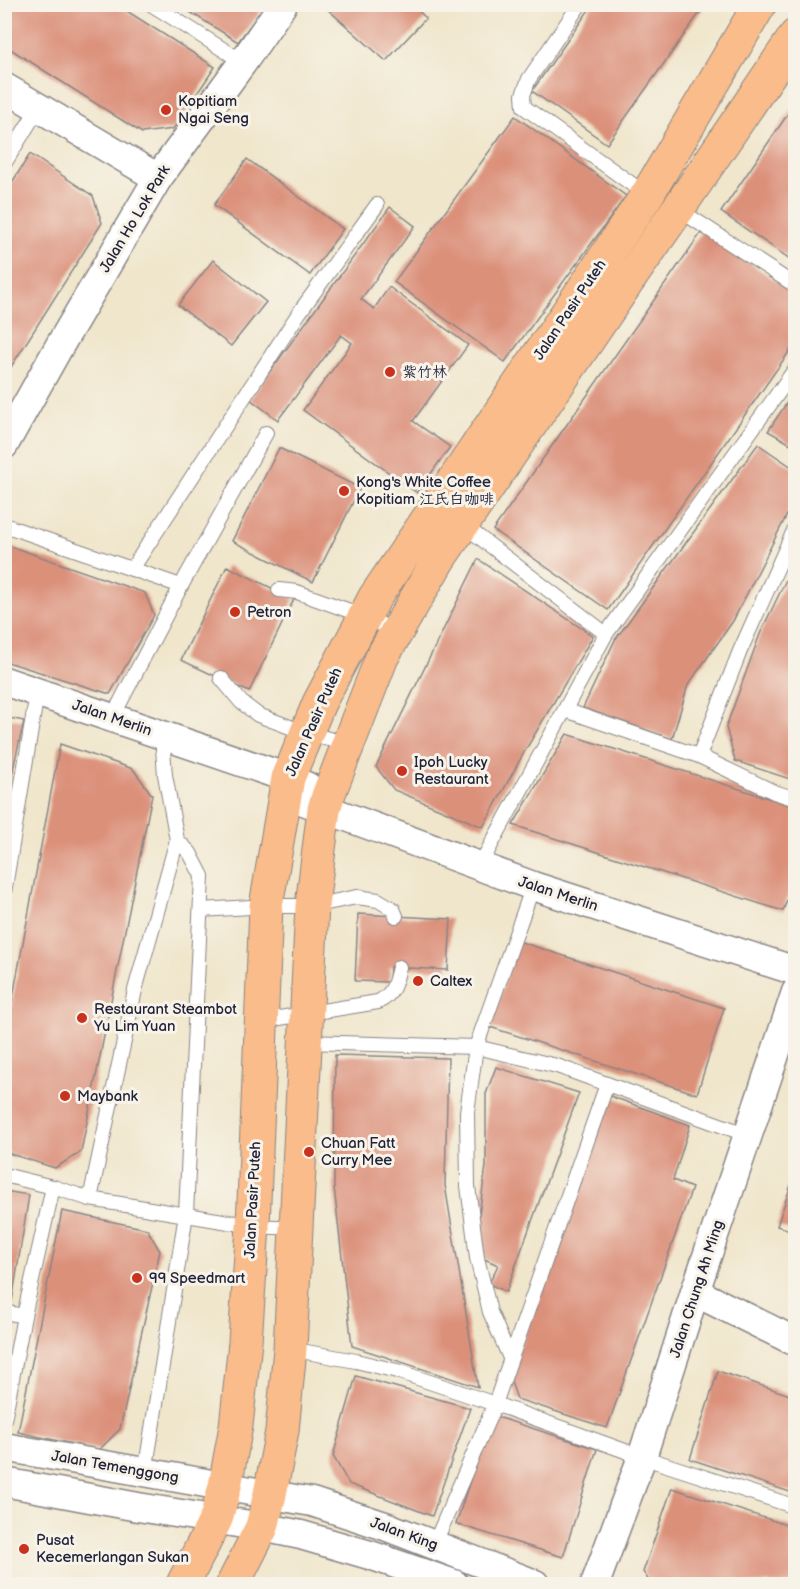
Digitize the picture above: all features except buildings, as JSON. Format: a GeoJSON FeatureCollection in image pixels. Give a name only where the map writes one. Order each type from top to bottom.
{"type":"FeatureCollection","features":[{"type":"Feature","properties":{"kind":"main road","name":"Jalan Pasir Puteh"},"geometry":{"type":"LineString","coordinates":[[183,1584],[216,1519],[225,1486],[236,1426],[245,1342],[253,1226],[266,906],[286,786],[319,703],[381,587],[647,195],[760,4]]}},
{"type":"Feature","properties":{"kind":"main road","name":"Jalan Pasir Puteh"},"geometry":{"type":"LineString","coordinates":[[233,1584],[262,1527],[282,1431],[290,1348],[312,906],[326,802],[382,657],[439,559],[795,35]]}},
{"type":"Feature","properties":{"kind":"street","name":"Jalan Ho Lok Park"},"geometry":{"type":"LineString","coordinates":[[4,444],[158,178],[283,4]]}},
{"type":"Feature","properties":{"kind":"street"},"geometry":{"type":"LineString","coordinates":[[4,87],[158,178]]}},
{"type":"Feature","properties":{"kind":"street","name":"Jalan Merlin"},"geometry":{"type":"LineString","coordinates":[[4,681],[162,736],[479,867],[795,971]]}},
{"type":"Feature","properties":{"kind":"street","name":"Jalan Chung Ah Ming"},"geometry":{"type":"LineString","coordinates":[[595,1584],[642,1457],[795,992]]}},
{"type":"Feature","properties":{"kind":"street"},"geometry":{"type":"LineString","coordinates":[[695,1292],[795,1342]]}},
{"type":"Feature","properties":{"kind":"street","name":"Jalan Temenggong"},"geometry":{"type":"LineString","coordinates":[[4,1447],[270,1494]]}},
{"type":"Feature","properties":{"kind":"street"},"geometry":{"type":"LineString","coordinates":[[4,1482],[216,1519]]}},
{"type":"Feature","properties":{"kind":"street","name":"Jalan King"},"geometry":{"type":"LineString","coordinates":[[270,1494],[312,1502],[385,1526],[535,1584]]}},
{"type":"Feature","properties":{"kind":"street","name":"Jalan King"},"geometry":{"type":"LineString","coordinates":[[216,1519],[301,1535],[373,1556],[454,1584]]}},
{"type":"Feature","properties":{"kind":"lane"},"geometry":{"type":"LineString","coordinates":[[151,4],[243,62]]}},
{"type":"Feature","properties":{"kind":"lane"},"geometry":{"type":"LineString","coordinates":[[580,4],[529,80],[523,95],[524,107],[647,195]]}},
{"type":"Feature","properties":{"kind":"lane"},"geometry":{"type":"LineString","coordinates":[[4,164],[39,107]]}},
{"type":"Feature","properties":{"kind":"lane"},"geometry":{"type":"LineString","coordinates":[[132,568],[299,313],[377,205]]}},
{"type":"Feature","properties":{"kind":"lane"},"geometry":{"type":"LineString","coordinates":[[678,209],[795,286]]}},
{"type":"Feature","properties":{"kind":"lane"},"geometry":{"type":"LineString","coordinates":[[479,867],[606,634],[795,368]]}},
{"type":"Feature","properties":{"kind":"lane"},"geometry":{"type":"LineString","coordinates":[[112,718],[181,586],[266,433]]}},
{"type":"Feature","properties":{"kind":"lane"},"geometry":{"type":"LineString","coordinates":[[462,524],[606,634]]}},
{"type":"Feature","properties":{"kind":"lane"},"geometry":{"type":"LineString","coordinates":[[4,525],[181,586]]}},
{"type":"Feature","properties":{"kind":"lane"},"geometry":{"type":"LineString","coordinates":[[699,756],[740,651],[795,526]]}},
{"type":"Feature","properties":{"kind":"lane"},"geometry":{"type":"LineString","coordinates":[[279,590],[297,592],[364,616],[396,632]]}},
{"type":"Feature","properties":{"kind":"lane"},"geometry":{"type":"LineString","coordinates":[[221,678],[241,702],[258,715],[306,733],[348,744]]}},
{"type":"Feature","properties":{"kind":"lane"},"geometry":{"type":"LineString","coordinates":[[4,893],[37,693]]}},
{"type":"Feature","properties":{"kind":"lane"},"geometry":{"type":"LineString","coordinates":[[565,710],[699,756],[774,792],[795,799]]}},
{"type":"Feature","properties":{"kind":"lane"},"geometry":{"type":"LineString","coordinates":[[90,1198],[135,990],[177,840],[165,775],[162,736]]}},
{"type":"Feature","properties":{"kind":"lane"},"geometry":{"type":"LineString","coordinates":[[145,1473],[186,1215],[202,876],[190,853],[177,840]]}},
{"type":"Feature","properties":{"kind":"lane"},"geometry":{"type":"LineString","coordinates":[[510,1358],[490,1312],[477,1257],[468,1186],[467,1112],[476,1047],[533,886]]}},
{"type":"Feature","properties":{"kind":"lane"},"geometry":{"type":"LineString","coordinates":[[201,910],[312,906],[357,897],[378,900],[393,909],[396,916]]}},
{"type":"Feature","properties":{"kind":"lane"},"geometry":{"type":"LineString","coordinates":[[306,1029],[386,998],[393,988],[399,967]]}},
{"type":"Feature","properties":{"kind":"lane"},"geometry":{"type":"LineString","coordinates":[[261,1021],[306,1029],[476,1047],[556,1066],[748,1135]]}},
{"type":"Feature","properties":{"kind":"lane"},"geometry":{"type":"LineString","coordinates":[[434,1545],[495,1404],[607,1084]]}},
{"type":"Feature","properties":{"kind":"lane"},"geometry":{"type":"LineString","coordinates":[[4,1175],[90,1198],[253,1226],[296,1228]]}},
{"type":"Feature","properties":{"kind":"lane"},"geometry":{"type":"LineString","coordinates":[[4,1420],[24,1316],[53,1187]]}},
{"type":"Feature","properties":{"kind":"lane"},"geometry":{"type":"LineString","coordinates":[[4,1312],[24,1316]]}},
{"type":"Feature","properties":{"kind":"lane"},"geometry":{"type":"LineString","coordinates":[[290,1348],[397,1371],[642,1457],[795,1507]]}},
{"type":"Feature","properties":{"kind":"place","name":"Kopitiam Ngai Seng"},"geometry":{"type":"Point","coordinates":[166,110]}},
{"type":"Feature","properties":{"kind":"place","name":"紫竹林"},"geometry":{"type":"Point","coordinates":[390,372]}},
{"type":"Feature","properties":{"kind":"place","name":"Kong's White Coffee Kopitiam 江氏白咖啡"},"geometry":{"type":"Point","coordinates":[344,491]}},
{"type":"Feature","properties":{"kind":"place","name":"Petron"},"geometry":{"type":"Point","coordinates":[235,612]}},
{"type":"Feature","properties":{"kind":"place","name":"Ipoh Lucky Restaurant"},"geometry":{"type":"Point","coordinates":[402,771]}},
{"type":"Feature","properties":{"kind":"place","name":"Caltex"},"geometry":{"type":"Point","coordinates":[418,981]}},
{"type":"Feature","properties":{"kind":"place","name":"Restaurant Steambot Yu Lim Yuan"},"geometry":{"type":"Point","coordinates":[82,1018]}},
{"type":"Feature","properties":{"kind":"place","name":"Maybank"},"geometry":{"type":"Point","coordinates":[65,1096]}},
{"type":"Feature","properties":{"kind":"place","name":"Chuan Fatt Curry Mee"},"geometry":{"type":"Point","coordinates":[309,1152]}},
{"type":"Feature","properties":{"kind":"place","name":"99 Speedmart"},"geometry":{"type":"Point","coordinates":[137,1278]}},
{"type":"Feature","properties":{"kind":"place","name":"Pusat Kecemerlangan Sukan"},"geometry":{"type":"Point","coordinates":[24,1549]}}]}
